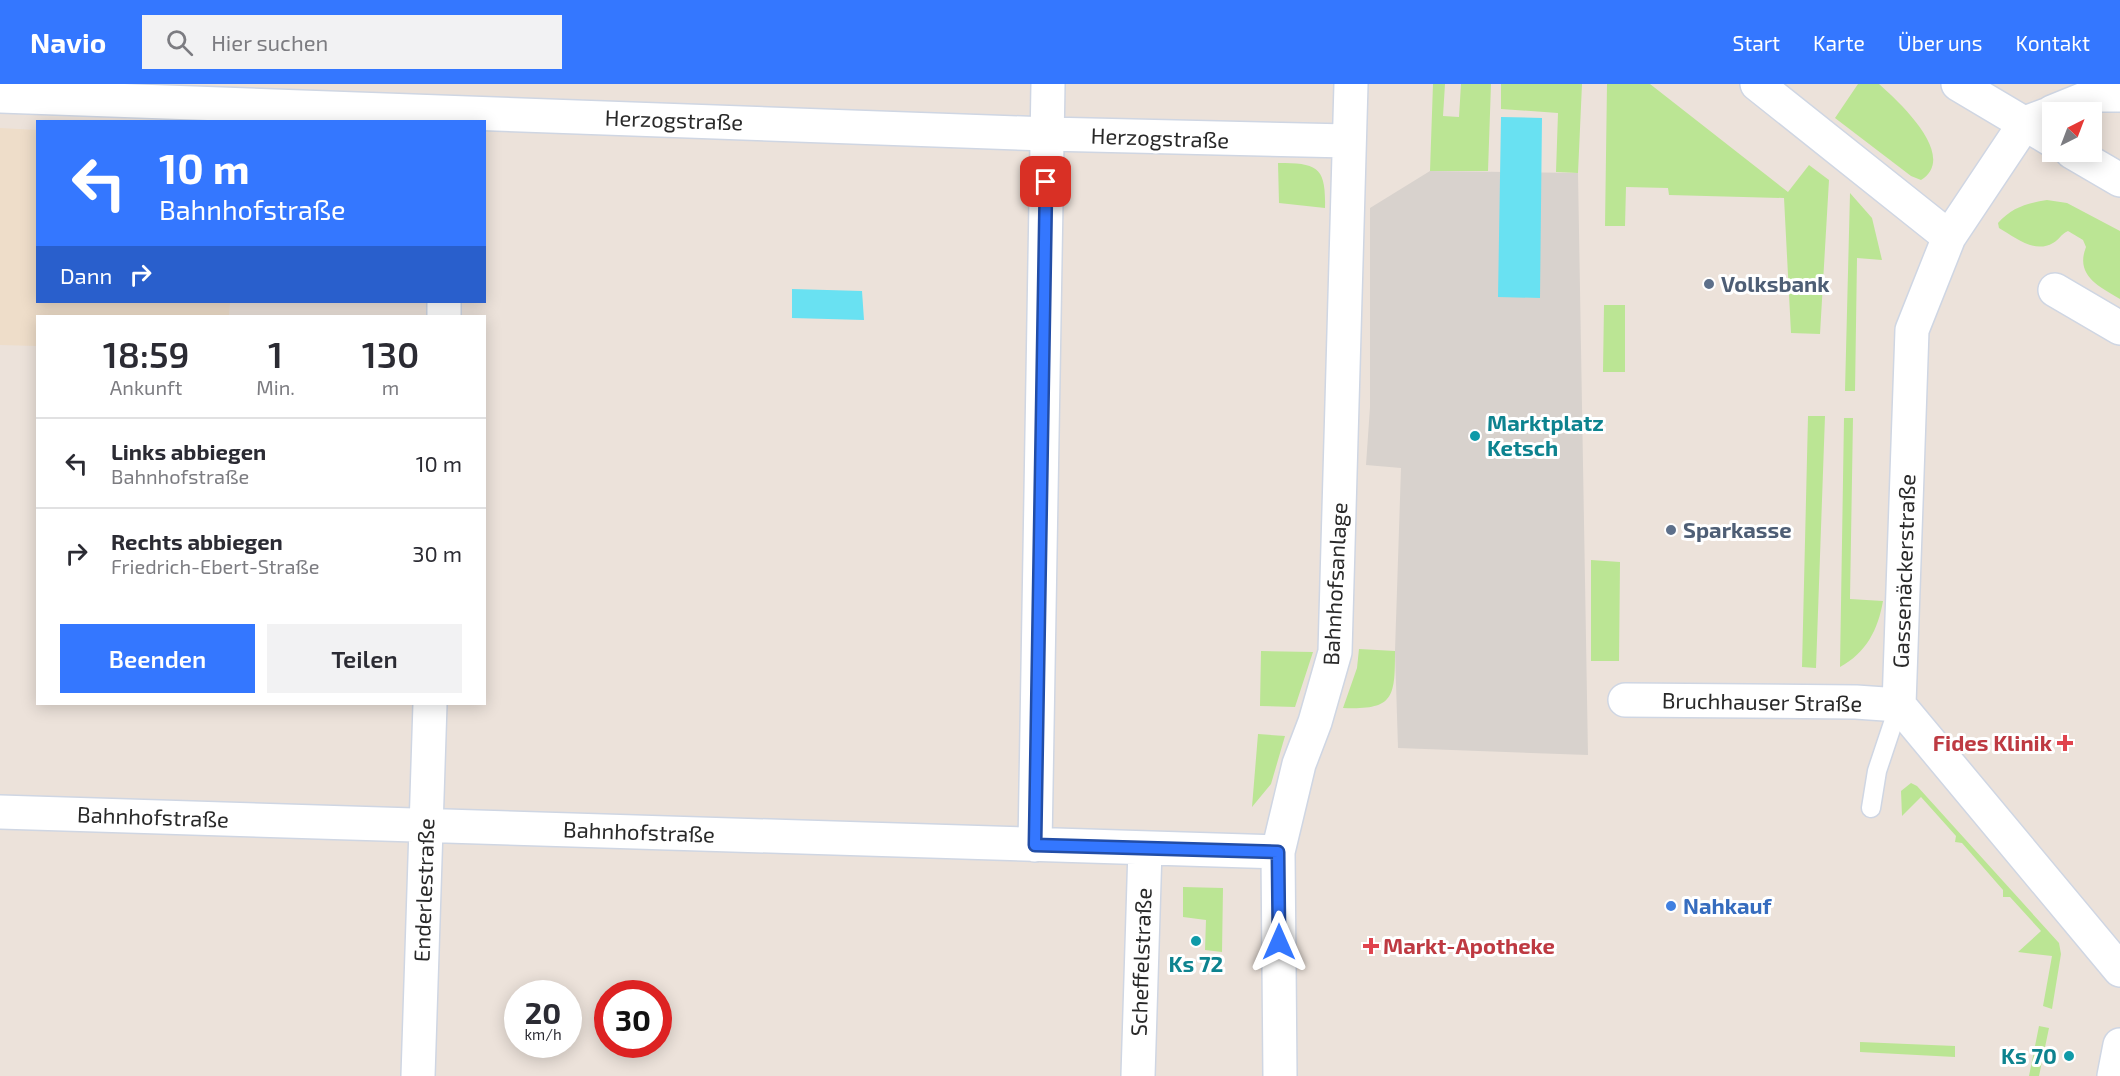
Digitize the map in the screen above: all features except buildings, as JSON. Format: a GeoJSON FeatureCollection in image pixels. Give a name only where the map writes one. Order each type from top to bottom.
{"type":"FeatureCollection","features":[{"type":"Feature","properties":{"kind":"street"},"geometry":{"type":"LineString","coordinates":[[1035,845],[1048,84]]}},
{"type":"Feature","properties":{"kind":"street","name":"Bahnhofsanlage"},"geometry":{"type":"LineString","coordinates":[[1280,1076],[1278,852],[1299,764],[1315,722],[1335,652],[1351,84]]}},
{"type":"Feature","properties":{"kind":"street"},"geometry":{"type":"LineString","coordinates":[[1757,84],[1948,237]]}},
{"type":"Feature","properties":{"kind":"street"},"geometry":{"type":"LineString","coordinates":[[1958,84],[2042,121]]}},
{"type":"Feature","properties":{"kind":"street"},"geometry":{"type":"LineString","coordinates":[[2081,102],[2094,95],[2120,95]]}},
{"type":"Feature","properties":{"kind":"street","name":"Herzogstraße"},"geometry":{"type":"LineString","coordinates":[[0,96],[451,106],[1047,134],[1348,141]]}},
{"type":"Feature","properties":{"kind":"street","name":"Gassenäckerstraße"},"geometry":{"type":"LineString","coordinates":[[1899,705],[1912,330],[1948,237],[2042,126]]}},
{"type":"Feature","properties":{"kind":"street"},"geometry":{"type":"LineString","coordinates":[[2089,162],[2120,180]]}},
{"type":"Feature","properties":{"kind":"street"},"geometry":{"type":"LineString","coordinates":[[2055,290],[2120,328]]}},
{"type":"Feature","properties":{"kind":"street","name":"Bruchhauser Straße"},"geometry":{"type":"LineString","coordinates":[[1625,700],[1856,702],[1899,705]]}},
{"type":"Feature","properties":{"kind":"street","name":"Enderlestraße"},"geometry":{"type":"LineString","coordinates":[[418,1076],[430,705]]}},
{"type":"Feature","properties":{"kind":"street"},"geometry":{"type":"LineString","coordinates":[[1899,705],[2120,970]]}},
{"type":"Feature","properties":{"kind":"street","name":"Bahnhofstraße"},"geometry":{"type":"LineString","coordinates":[[0,812],[1278,852]]}},
{"type":"Feature","properties":{"kind":"street","name":"Scheffelstraße"},"geometry":{"type":"LineString","coordinates":[[1138,1076],[1145,849]]}},
{"type":"Feature","properties":{"kind":"street"},"geometry":{"type":"LineString","coordinates":[[2114,1076],[2120,1045]]}},
{"type":"Feature","properties":{"kind":"lane"},"geometry":{"type":"LineString","coordinates":[[1871,808],[1877,771],[1899,705]]}},
{"type":"Feature","properties":{"kind":"shaded area"},"geometry":{"type":"Polygon","coordinates":[[[0,128],[36,130],[36,303],[230,303],[229,315],[36,315],[36,346],[0,345],[0,128]]]}},
{"type":"Feature","properties":{"kind":"shaded area","name":"Marktplatz Ketsch"},"geometry":{"type":"Polygon","coordinates":[[[1430,171],[1578,173],[1588,755],[1398,748],[1395,651],[1401,468],[1366,465],[1370,407],[1370,208],[1430,171]]]}},
{"type":"Feature","properties":{"kind":"green space"},"geometry":{"type":"Polygon","coordinates":[[[1433,84],[1445,84],[1443,116],[1459,117],[1461,84],[1491,84],[1488,171],[1430,171],[1433,84]]]}},
{"type":"Feature","properties":{"kind":"green space"},"geometry":{"type":"Polygon","coordinates":[[[1501,84],[1582,84],[1578,173],[1556,172],[1558,113],[1501,109],[1501,84]]]}},
{"type":"Feature","properties":{"kind":"green space"},"geometry":{"type":"Polygon","coordinates":[[[1607,84],[1650,84],[1788,192],[1809,165],[1829,180],[1820,334],[1791,333],[1784,198],[1669,195],[1668,188],[1626,187],[1625,226],[1605,226],[1607,84]]]}},
{"type":"Feature","properties":{"kind":"green space"},"geometry":{"type":"Polygon","coordinates":[[[1858,84],[1879,84],[1921,129],[1933,157],[1931,170],[1921,180],[1911,176],[1835,118],[1858,84]]]}},
{"type":"Feature","properties":{"kind":"green space"},"geometry":{"type":"Polygon","coordinates":[[[1278,163],[1302,164],[1317,170],[1324,184],[1325,208],[1279,203],[1278,163]]]}},
{"type":"Feature","properties":{"kind":"green space"},"geometry":{"type":"Polygon","coordinates":[[[1850,193],[1872,218],[1882,260],[1857,258],[1855,391],[1845,391],[1850,193]]]}},
{"type":"Feature","properties":{"kind":"green space"},"geometry":{"type":"Polygon","coordinates":[[[2047,200],[2067,203],[2120,231],[2120,299],[2091,279],[2084,265],[2083,257],[2086,247],[2083,240],[2068,231],[2053,243],[2039,247],[2018,240],[1999,228],[1998,223],[2015,209],[2047,200]]]}},
{"type":"Feature","properties":{"kind":"green space"},"geometry":{"type":"Polygon","coordinates":[[[1604,305],[1625,305],[1625,372],[1603,372],[1604,305]]]}},
{"type":"Feature","properties":{"kind":"green space"},"geometry":{"type":"Polygon","coordinates":[[[1808,416],[1825,416],[1816,668],[1802,667],[1808,416]]]}},
{"type":"Feature","properties":{"kind":"green space"},"geometry":{"type":"Polygon","coordinates":[[[1844,418],[1853,418],[1850,599],[1883,601],[1878,622],[1864,648],[1840,667],[1844,418]]]}},
{"type":"Feature","properties":{"kind":"green space"},"geometry":{"type":"Polygon","coordinates":[[[1591,560],[1620,562],[1619,661],[1591,661],[1591,560]]]}},
{"type":"Feature","properties":{"kind":"green space"},"geometry":{"type":"Polygon","coordinates":[[[1359,649],[1395,651],[1392,690],[1388,698],[1373,707],[1343,708],[1357,668],[1359,649]]]}},
{"type":"Feature","properties":{"kind":"green space"},"geometry":{"type":"Polygon","coordinates":[[[1261,651],[1313,652],[1295,707],[1260,706],[1261,651]]]}},
{"type":"Feature","properties":{"kind":"green space"},"geometry":{"type":"Polygon","coordinates":[[[1258,734],[1285,736],[1271,784],[1252,807],[1258,734]]]}},
{"type":"Feature","properties":{"kind":"green space"},"geometry":{"type":"Polygon","coordinates":[[[1911,783],[1917,786],[2059,943],[2061,954],[2052,1009],[2043,1006],[2052,956],[2018,952],[2041,931],[2010,897],[2003,897],[2003,890],[1962,843],[1955,842],[1956,836],[1921,797],[1902,816],[1901,791],[1911,783]]]}},
{"type":"Feature","properties":{"kind":"green space"},"geometry":{"type":"Polygon","coordinates":[[[1183,887],[1223,888],[1222,952],[1205,950],[1206,920],[1183,917],[1183,887]]]}},
{"type":"Feature","properties":{"kind":"green space"},"geometry":{"type":"Polygon","coordinates":[[[2039,1026],[2049,1028],[2039,1076],[2029,1076],[2039,1026]]]}},
{"type":"Feature","properties":{"kind":"green space"},"geometry":{"type":"Polygon","coordinates":[[[1860,1042],[1955,1046],[1955,1057],[1860,1052],[1860,1042]]]}},
{"type":"Feature","properties":{"kind":"water"},"geometry":{"type":"Polygon","coordinates":[[[1501,117],[1542,118],[1540,298],[1498,297],[1501,117]]]}},
{"type":"Feature","properties":{"kind":"water"},"geometry":{"type":"Polygon","coordinates":[[[792,289],[862,291],[864,320],[792,318],[792,289]]]}},
{"type":"Feature","properties":{"kind":"place","name":"Volksbank"},"geometry":{"type":"Point","coordinates":[1709,284]}},
{"type":"Feature","properties":{"kind":"place","name":"Marktplatz Ketsch"},"geometry":{"type":"Point","coordinates":[1475,436]}},
{"type":"Feature","properties":{"kind":"place","name":"Sparkasse"},"geometry":{"type":"Point","coordinates":[1671,530]}},
{"type":"Feature","properties":{"kind":"place","name":"Fides Klinik"},"geometry":{"type":"Point","coordinates":[2065,743]}},
{"type":"Feature","properties":{"kind":"place","name":"Nahkauf"},"geometry":{"type":"Point","coordinates":[1671,906]}},
{"type":"Feature","properties":{"kind":"place","name":"Ks 72"},"geometry":{"type":"Point","coordinates":[1196,941]}},
{"type":"Feature","properties":{"kind":"place","name":"Markt-Apotheke"},"geometry":{"type":"Point","coordinates":[1371,946]}},
{"type":"Feature","properties":{"kind":"place","name":"Ks 70"},"geometry":{"type":"Point","coordinates":[2069,1056]}},
{"type":"Feature","properties":{"kind":"route"},"geometry":{"type":"LineString","coordinates":[[1046,182],[1035,845],[1278,852],[1279,942]]}}]}
